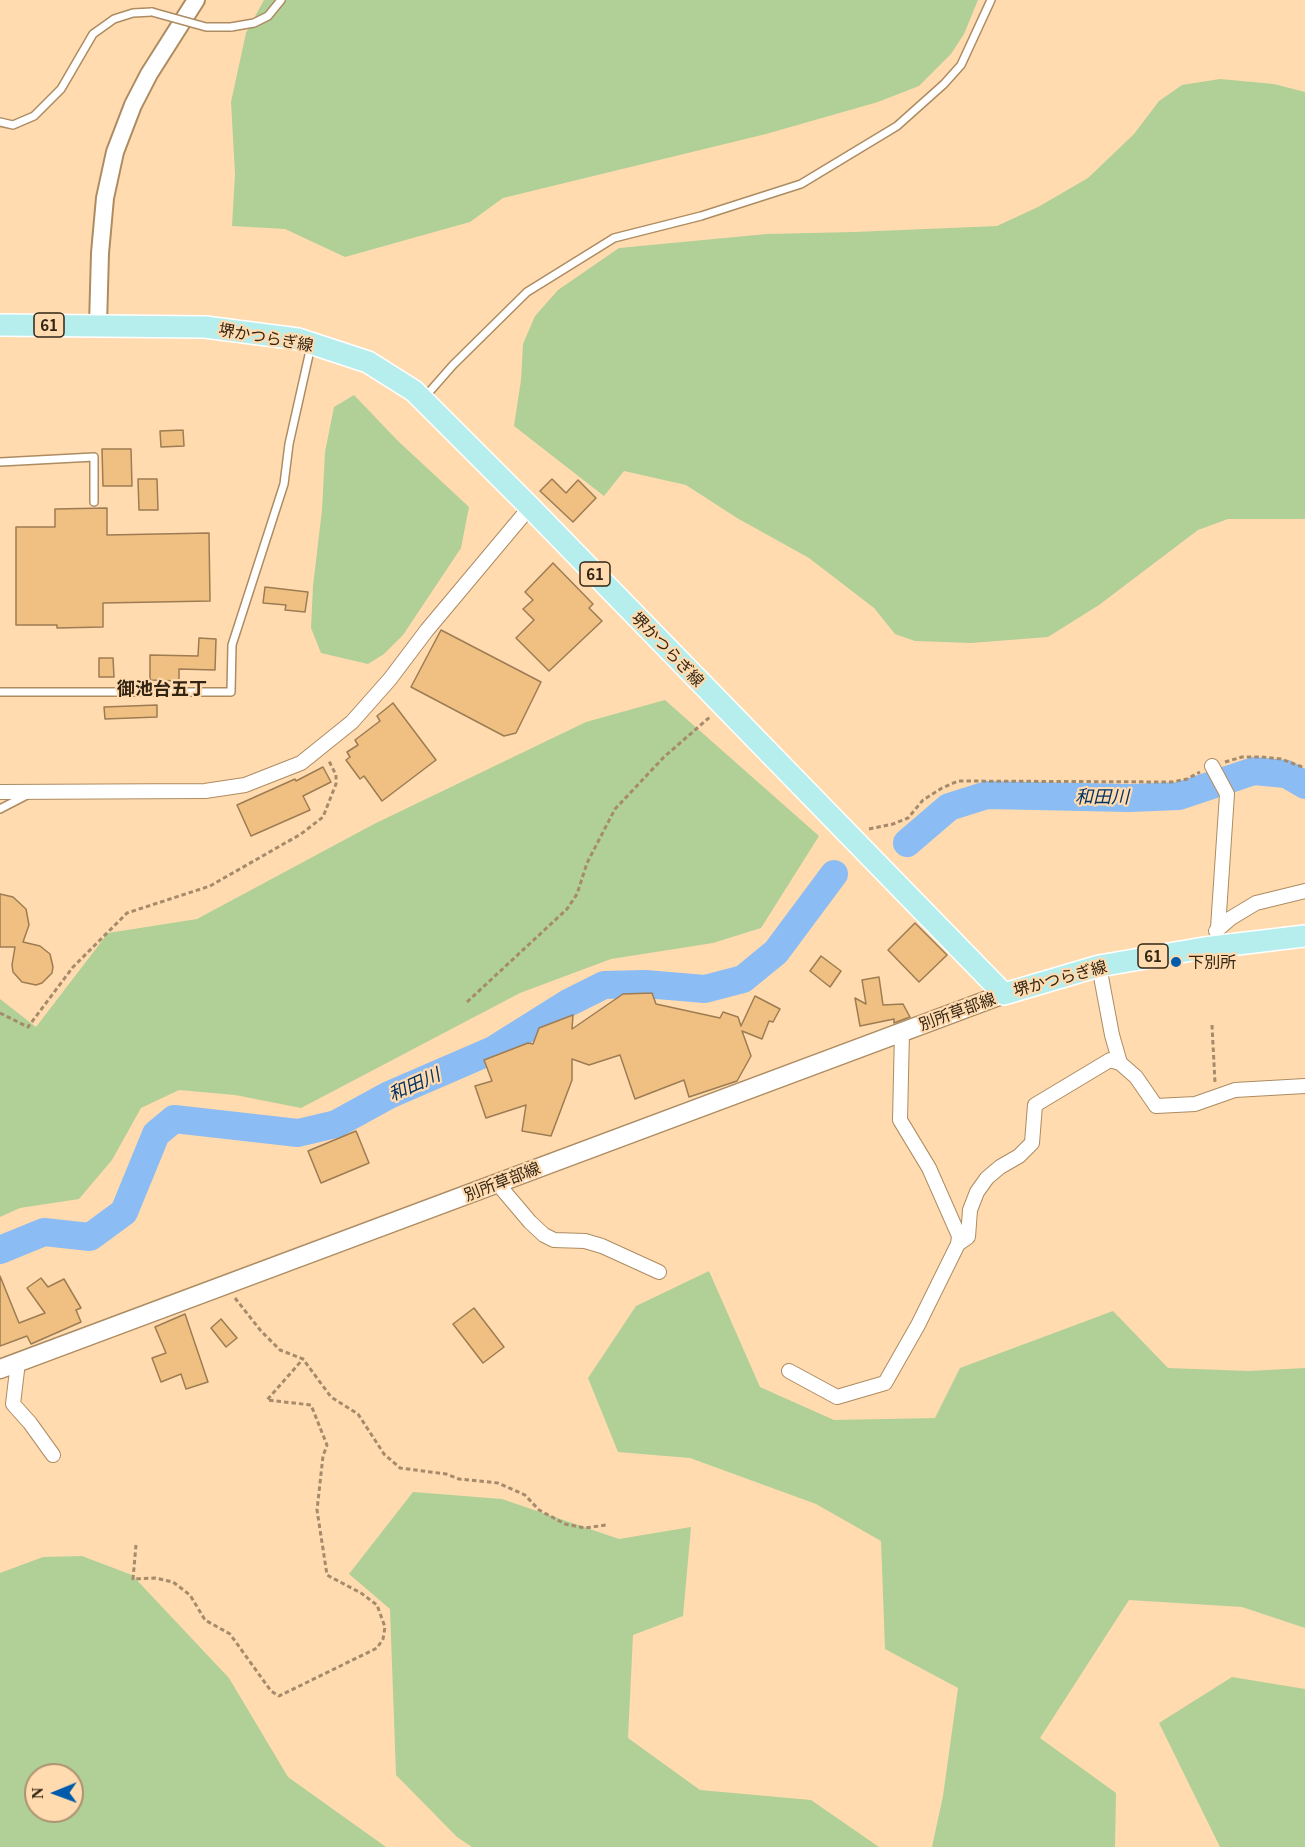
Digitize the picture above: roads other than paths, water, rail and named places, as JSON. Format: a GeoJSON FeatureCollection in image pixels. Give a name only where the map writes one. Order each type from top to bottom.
{"type":"FeatureCollection","features":[{"type":"Feature","properties":{"kind":"main road","name":"堺かつらぎ線"},"geometry":{"type":"LineString","coordinates":[[0,325],[206,327],[298,339],[369,362],[414,391],[1004,994],[1099,966],[1204,948],[1305,936]]}},
{"type":"Feature","properties":{"kind":"main road","name":"別所草部線"},"geometry":{"type":"LineString","coordinates":[[0,1370],[1004,994]]}},
{"type":"Feature","properties":{"kind":"street"},"geometry":{"type":"LineString","coordinates":[[98,325],[100,253],[105,198],[116,152],[133,105],[149,74],[195,0]]}},
{"type":"Feature","properties":{"kind":"street"},"geometry":{"type":"LineString","coordinates":[[0,792],[205,791],[245,785],[301,763],[352,722],[390,679],[427,630],[530,507]]}},
{"type":"Feature","properties":{"kind":"street"},"geometry":{"type":"LineString","coordinates":[[1212,766],[1227,794],[1218,928]]}},
{"type":"Feature","properties":{"kind":"street"},"geometry":{"type":"LineString","coordinates":[[1204,948],[1218,928],[1256,903],[1305,891]]}},
{"type":"Feature","properties":{"kind":"street"},"geometry":{"type":"LineString","coordinates":[[1099,966],[1112,1035],[1120,1063]]}},
{"type":"Feature","properties":{"kind":"street"},"geometry":{"type":"LineString","coordinates":[[789,1371],[837,1397],[885,1383],[918,1325],[958,1244],[959,1236],[929,1168],[900,1120],[902,1032]]}},
{"type":"Feature","properties":{"kind":"street"},"geometry":{"type":"LineString","coordinates":[[958,1244],[968,1237],[970,1210],[977,1192],[987,1178],[1019,1156],[1032,1143],[1035,1105],[1110,1060],[1120,1063],[1136,1077],[1156,1106],[1196,1104],[1236,1090],[1305,1086]]}},
{"type":"Feature","properties":{"kind":"street"},"geometry":{"type":"LineString","coordinates":[[497,1183],[544,1235],[554,1240],[585,1241],[602,1246],[659,1272]]}},
{"type":"Feature","properties":{"kind":"street"},"geometry":{"type":"LineString","coordinates":[[18,1362],[13,1404],[53,1455]]}},
{"type":"Feature","properties":{"kind":"lane"},"geometry":{"type":"LineString","coordinates":[[0,122],[13,125],[34,116],[61,89],[93,34],[114,19],[133,13],[152,12],[206,27],[231,27],[254,22],[268,15],[281,0]]}},
{"type":"Feature","properties":{"kind":"lane"},"geometry":{"type":"LineString","coordinates":[[422,400],[453,365],[526,292],[614,238],[701,216],[801,184],[897,126],[944,84],[961,65],[991,0]]}},
{"type":"Feature","properties":{"kind":"lane"},"geometry":{"type":"LineString","coordinates":[[0,692],[231,692],[232,645],[284,484],[289,444],[312,344]]}},
{"type":"Feature","properties":{"kind":"lane"},"geometry":{"type":"LineString","coordinates":[[0,462],[94,457],[94,502]]}},
{"type":"Feature","properties":{"kind":"lane"},"geometry":{"type":"LineString","coordinates":[[0,809],[35,792]]}},
{"type":"Feature","properties":{"kind":"waterway","name":"和田川"},"geometry":{"type":"LineString","coordinates":[[907,843],[949,807],[987,795],[1129,798],[1179,796],[1254,771],[1286,774],[1305,785]]}},
{"type":"Feature","properties":{"kind":"waterway","name":"和田川"},"geometry":{"type":"LineString","coordinates":[[0,1250],[44,1232],[90,1237],[124,1212],[156,1134],[174,1119],[298,1133],[336,1124],[389,1095],[493,1050],[568,1003],[604,985],[645,984],[705,989],[743,979],[776,952],[834,874]]}},
{"type":"Feature","properties":{"kind":"place","name":"下別所"},"geometry":{"type":"Point","coordinates":[1176,962]}},
{"type":"Feature","properties":{"kind":"district","name":"御池台五丁"},"geometry":{"type":"Point","coordinates":[162,688]}}]}
